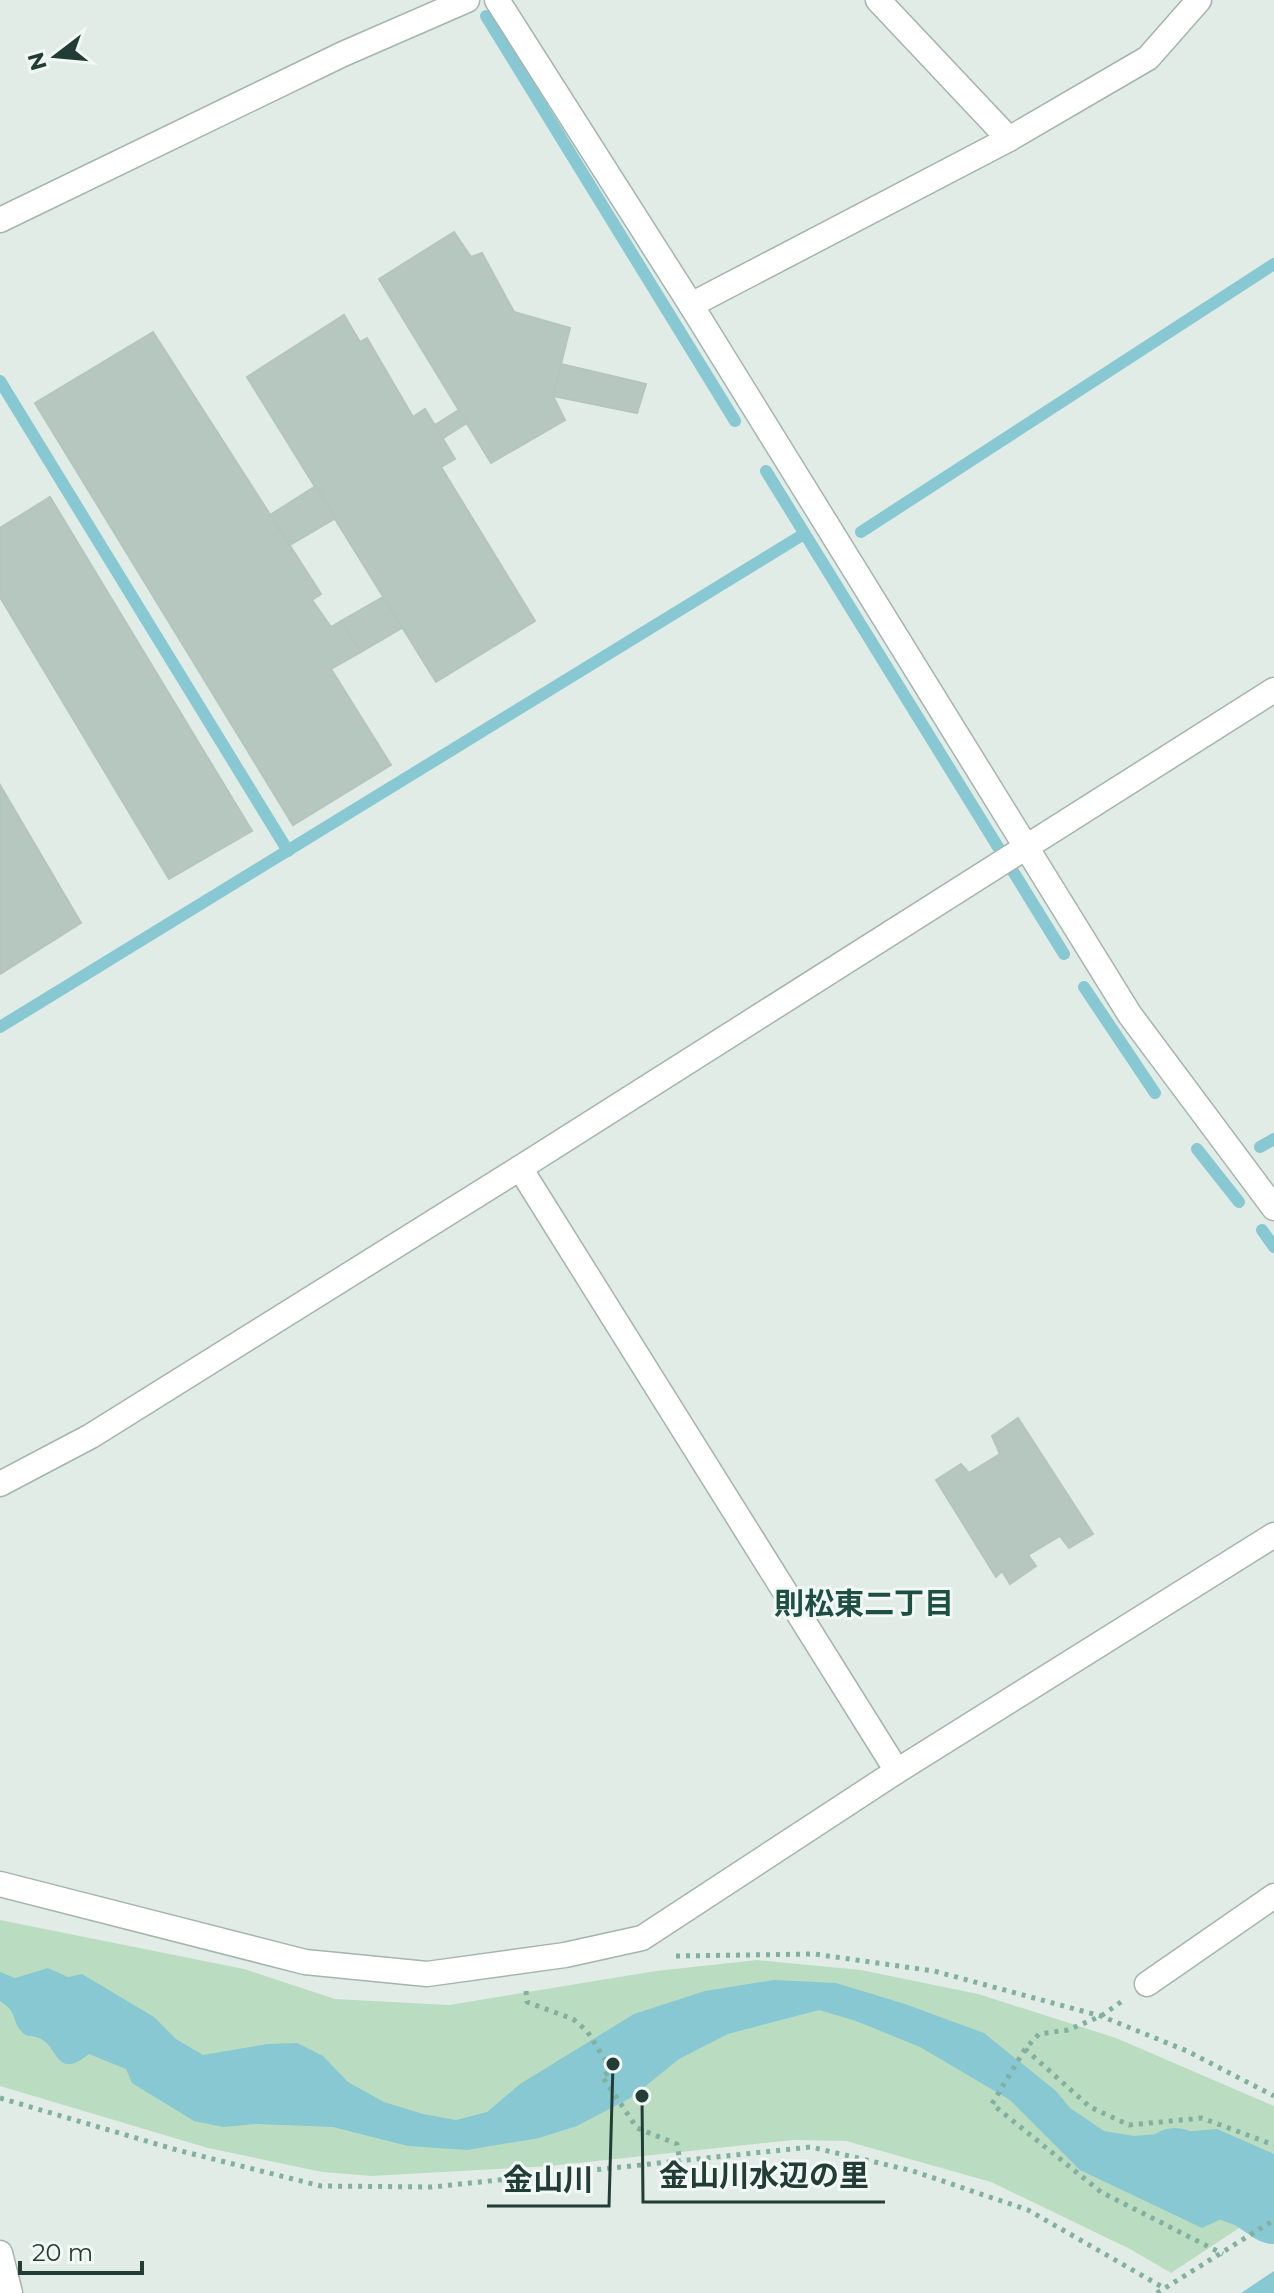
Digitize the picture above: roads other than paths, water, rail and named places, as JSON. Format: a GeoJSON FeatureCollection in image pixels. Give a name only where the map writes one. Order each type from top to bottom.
{"type":"FeatureCollection","features":[{"type":"Feature","properties":{"kind":"street"},"geometry":{"type":"LineString","coordinates":[[0,220],[343,54],[467,0]]}},
{"type":"Feature","properties":{"kind":"street"},"geometry":{"type":"LineString","coordinates":[[497,0],[691,305],[1130,1015],[1274,1208]]}},
{"type":"Feature","properties":{"kind":"street"},"geometry":{"type":"LineString","coordinates":[[878,0],[1009,139]]}},
{"type":"Feature","properties":{"kind":"street"},"geometry":{"type":"LineString","coordinates":[[691,305],[1009,139],[1148,58],[1199,0]]}},
{"type":"Feature","properties":{"kind":"street"},"geometry":{"type":"LineString","coordinates":[[0,1484],[91,1436],[1274,690]]}},
{"type":"Feature","properties":{"kind":"street"},"geometry":{"type":"LineString","coordinates":[[520,1168],[897,1771]]}},
{"type":"Feature","properties":{"kind":"street"},"geometry":{"type":"LineString","coordinates":[[0,1884],[305,1962],[427,1974],[565,1955],[642,1938],[897,1771],[1274,1535]]}},
{"type":"Feature","properties":{"kind":"street"},"geometry":{"type":"LineString","coordinates":[[1147,1984],[1274,1896]]}},
{"type":"Feature","properties":{"kind":"street"},"geometry":{"type":"LineString","coordinates":[[0,2253],[10,2293]]}},
{"type":"Feature","properties":{"kind":"water"},"geometry":{"type":"Polygon","coordinates":[[[48,1968],[68,1977],[82,1974],[154,2017],[176,2039],[203,2055],[268,2044],[297,2043],[323,2056],[348,2082],[384,2102],[456,2120],[487,2112],[520,2084],[634,2014],[705,1991],[774,1980],[836,1983],[984,2033],[1056,2091],[1070,2108],[1104,2131],[1134,2136],[1217,2129],[1274,2154],[1274,2196],[1241,2219],[1230,2215],[1202,2228],[1080,2170],[1010,2100],[920,2047],[819,2010],[728,2034],[679,2059],[632,2097],[577,2126],[539,2138],[467,2150],[408,2146],[333,2127],[257,2124],[223,2127],[194,2121],[132,2083],[126,2069],[89,2054],[70,2064],[64,2063],[46,2042],[24,2034],[10,2009],[0,2001],[0,1972],[15,1978],[48,1968]]]}},
{"type":"Feature","properties":{"kind":"water"},"geometry":{"type":"Polygon","coordinates":[[[1274,2271],[1274,2293],[1241,2293],[1274,2271]]]}},
{"type":"Feature","properties":{"kind":"waterway"},"geometry":{"type":"LineString","coordinates":[[486,16],[735,421]]}},
{"type":"Feature","properties":{"kind":"waterway"},"geometry":{"type":"LineString","coordinates":[[861,532],[1274,264]]}},
{"type":"Feature","properties":{"kind":"waterway"},"geometry":{"type":"LineString","coordinates":[[0,381],[288,851]]}},
{"type":"Feature","properties":{"kind":"waterway"},"geometry":{"type":"LineString","coordinates":[[766,471],[1064,954]]}},
{"type":"Feature","properties":{"kind":"waterway"},"geometry":{"type":"LineString","coordinates":[[0,1027],[804,534]]}},
{"type":"Feature","properties":{"kind":"waterway"},"geometry":{"type":"LineString","coordinates":[[1084,987],[1155,1093]]}},
{"type":"Feature","properties":{"kind":"waterway"},"geometry":{"type":"LineString","coordinates":[[1260,1147],[1274,1139]]}},
{"type":"Feature","properties":{"kind":"waterway"},"geometry":{"type":"LineString","coordinates":[[1197,1149],[1239,1202]]}},
{"type":"Feature","properties":{"kind":"waterway"},"geometry":{"type":"LineString","coordinates":[[1262,1230],[1274,1247]]}},
{"type":"Feature","properties":{"kind":"waterway"},"geometry":{"type":"LineString","coordinates":[[1175,2164],[1252,2193],[1274,2208]]}},
{"type":"Feature","properties":{"kind":"place","name":"金山川"},"geometry":{"type":"Point","coordinates":[613,2064]}},
{"type":"Feature","properties":{"kind":"place","name":"金山川水辺の里"},"geometry":{"type":"Point","coordinates":[642,2096]}},
{"type":"Feature","properties":{"kind":"district","name":"則松東二丁目"},"geometry":{"type":"Point","coordinates":[864,1604]}}]}
